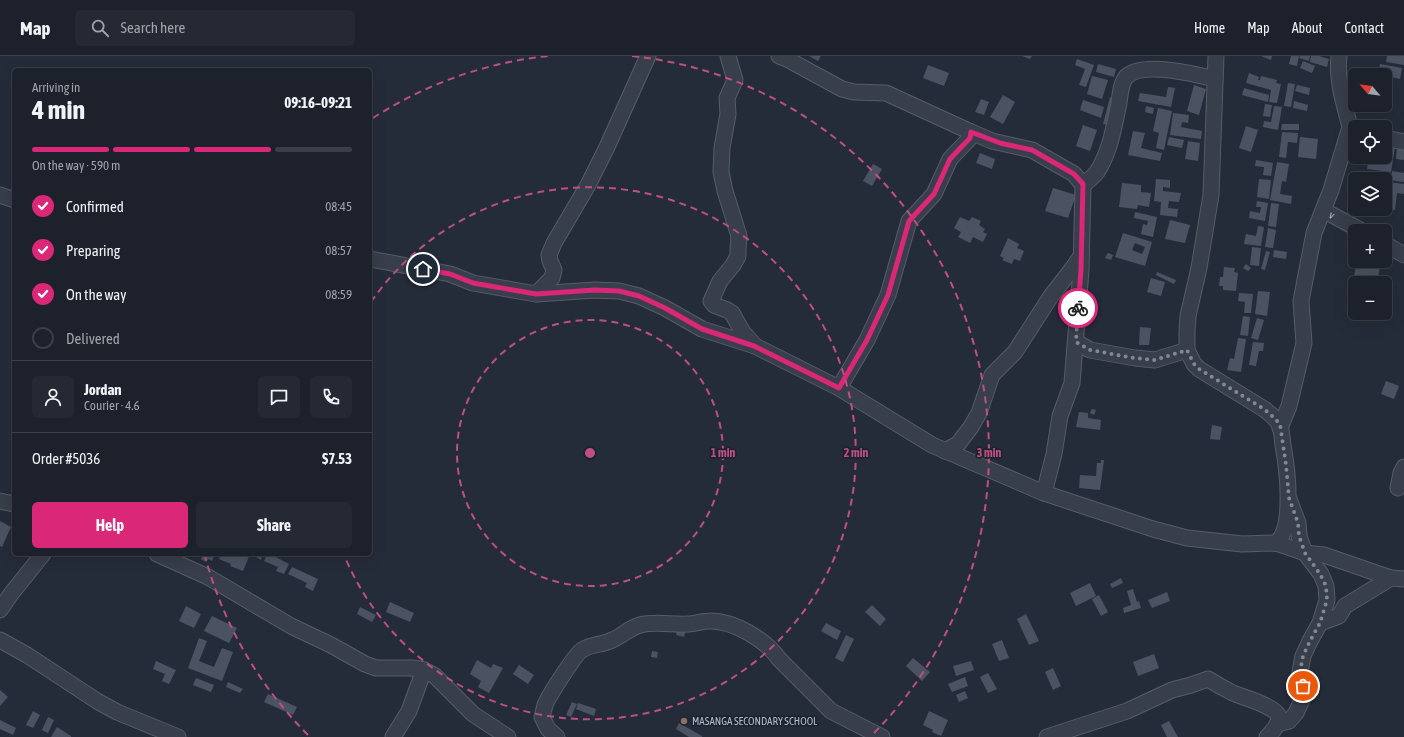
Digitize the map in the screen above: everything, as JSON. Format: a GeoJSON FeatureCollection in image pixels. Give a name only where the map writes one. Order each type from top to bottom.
{"type":"FeatureCollection","features":[{"type":"Feature","properties":{"kind":"street"},"geometry":{"type":"LineString","coordinates":[[536,294],[552,278],[554,270],[549,255],[554,243],[591,178],[646,64],[648,56]]}},
{"type":"Feature","properties":{"kind":"street"},"geometry":{"type":"LineString","coordinates":[[779,56],[842,89],[854,92],[886,93],[971,132],[1000,143],[1032,150],[1070,172],[1083,184]]}},
{"type":"Feature","properties":{"kind":"street"},"geometry":{"type":"LineString","coordinates":[[1216,56],[1211,195],[1199,268],[1188,316],[1187,350],[1194,364],[1199,369],[1264,409],[1280,424],[1289,498],[1298,523],[1299,536],[1305,553],[1320,574],[1326,586],[1327,600],[1320,623],[1303,656],[1300,672],[1303,693],[1299,707],[1289,721],[1277,724]]}},
{"type":"Feature","properties":{"kind":"street"},"geometry":{"type":"LineString","coordinates":[[1339,56],[1339,82],[1350,120]]}},
{"type":"Feature","properties":{"kind":"street"},"geometry":{"type":"LineString","coordinates":[[731,58],[734,80],[727,98],[728,114],[722,148],[721,172],[725,191],[739,236],[738,256],[733,265],[720,281],[711,301],[714,305],[732,313],[754,346]]}},
{"type":"Feature","properties":{"kind":"street"},"geometry":{"type":"LineString","coordinates":[[1044,493],[1054,454],[1060,416],[1072,383],[1081,256],[1083,184],[1096,173],[1104,158],[1113,135],[1125,78],[1140,70],[1173,70],[1215,79]]}},
{"type":"Feature","properties":{"kind":"street"},"geometry":{"type":"LineString","coordinates":[[839,388],[867,340],[888,295],[909,221],[934,194],[950,159],[970,138],[971,132]]}},
{"type":"Feature","properties":{"kind":"street"},"geometry":{"type":"LineString","coordinates":[[1392,139],[1404,142]]}},
{"type":"Feature","properties":{"kind":"street"},"geometry":{"type":"LineString","coordinates":[[1280,428],[1289,406],[1304,343],[1301,301],[1314,233],[1348,140]]}},
{"type":"Feature","properties":{"kind":"street"},"geometry":{"type":"LineString","coordinates":[[0,195],[12,199]]}},
{"type":"Feature","properties":{"kind":"street","name":"v"},"geometry":{"type":"LineString","coordinates":[[1323,210],[1349,224]]}},
{"type":"Feature","properties":{"kind":"street"},"geometry":{"type":"LineString","coordinates":[[1392,248],[1404,254]]}},
{"type":"Feature","properties":{"kind":"street"},"geometry":{"type":"LineString","coordinates":[[945,451],[958,444],[971,427],[979,413],[992,375],[1015,352],[1051,296],[1081,256]]}},
{"type":"Feature","properties":{"kind":"street"},"geometry":{"type":"LineString","coordinates":[[372,259],[450,274],[473,283],[536,294],[595,290],[619,291],[639,296],[702,329],[754,346],[839,388],[932,445],[1044,493],[1146,527],[1187,538],[1242,544],[1276,543],[1305,553],[1324,555],[1397,578]]}},
{"type":"Feature","properties":{"kind":"street"},"geometry":{"type":"LineString","coordinates":[[1076,342],[1090,350],[1134,358],[1155,360],[1187,350]]}},
{"type":"Feature","properties":{"kind":"street"},"geometry":{"type":"LineString","coordinates":[[1398,488],[1404,467]]}},
{"type":"Feature","properties":{"kind":"street"},"geometry":{"type":"LineString","coordinates":[[1276,543],[1282,535],[1289,498]]}},
{"type":"Feature","properties":{"kind":"street"},"geometry":{"type":"LineString","coordinates":[[0,500],[12,503]]}},
{"type":"Feature","properties":{"kind":"street"},"geometry":{"type":"LineString","coordinates":[[0,610],[10,594],[41,556]]}},
{"type":"Feature","properties":{"kind":"street"},"geometry":{"type":"LineString","coordinates":[[161,556],[208,577],[291,626],[331,645],[365,664],[376,668],[412,668],[424,670],[435,676],[473,714],[508,737]]}},
{"type":"Feature","properties":{"kind":"street"},"geometry":{"type":"LineString","coordinates":[[1320,623],[1338,616],[1345,606],[1397,578]]}},
{"type":"Feature","properties":{"kind":"street"},"geometry":{"type":"LineString","coordinates":[[557,737],[544,722],[542,717],[545,704],[573,658],[580,650],[589,645],[613,640],[638,626],[653,623],[688,624],[709,621],[724,623],[743,630],[759,639],[774,652],[779,659],[831,711],[882,737]]}},
{"type":"Feature","properties":{"kind":"street"},"geometry":{"type":"LineString","coordinates":[[0,640],[117,712],[178,737]]}},
{"type":"Feature","properties":{"kind":"street"},"geometry":{"type":"LineString","coordinates":[[393,737],[409,711],[424,670]]}},
{"type":"Feature","properties":{"kind":"street"},"geometry":{"type":"LineString","coordinates":[[1047,737],[1121,713],[1172,690],[1191,686],[1208,679],[1233,692],[1262,703],[1275,712],[1279,719],[1267,737]]}},
{"type":"Feature","properties":{"kind":"building"},"geometry":{"type":"Polygon","coordinates":[[[809,56],[821,56],[818,61],[809,56]]]}},
{"type":"Feature","properties":{"kind":"building"},"geometry":{"type":"Polygon","coordinates":[[[1022,56],[1032,56],[1030,59],[1022,56]]]}},
{"type":"Feature","properties":{"kind":"building"},"geometry":{"type":"Polygon","coordinates":[[[1261,56],[1272,56],[1271,60],[1261,56]]]}},
{"type":"Feature","properties":{"kind":"building"},"geometry":{"type":"Polygon","coordinates":[[[1291,56],[1299,56],[1297,66],[1289,64],[1291,56]]]}},
{"type":"Feature","properties":{"kind":"building"},"geometry":{"type":"Polygon","coordinates":[[[1300,56],[1310,56],[1309,61],[1299,58],[1300,56]]]}},
{"type":"Feature","properties":{"kind":"building"},"geometry":{"type":"Polygon","coordinates":[[[1311,56],[1319,56],[1329,59],[1327,67],[1310,62],[1311,56]]]}},
{"type":"Feature","properties":{"kind":"building"},"geometry":{"type":"Polygon","coordinates":[[[1387,56],[1404,56],[1404,65],[1386,62],[1387,56]]]}},
{"type":"Feature","properties":{"kind":"building"},"geometry":{"type":"Polygon","coordinates":[[[1077,59],[1094,65],[1086,87],[1079,85],[1085,69],[1075,65],[1077,59]]]}},
{"type":"Feature","properties":{"kind":"building"},"geometry":{"type":"Polygon","coordinates":[[[1303,61],[1315,66],[1312,73],[1300,68],[1303,61]]]}},
{"type":"Feature","properties":{"kind":"building"},"geometry":{"type":"Polygon","coordinates":[[[1098,64],[1116,69],[1114,77],[1096,72],[1098,64]]]}},
{"type":"Feature","properties":{"kind":"building"},"geometry":{"type":"Polygon","coordinates":[[[1380,64],[1402,68],[1400,79],[1392,77],[1392,68],[1379,68],[1380,64]]]}},
{"type":"Feature","properties":{"kind":"building"},"geometry":{"type":"Polygon","coordinates":[[[928,65],[949,73],[944,86],[923,78],[928,65]]]}},
{"type":"Feature","properties":{"kind":"building"},"geometry":{"type":"Polygon","coordinates":[[[1249,73],[1259,77],[1258,80],[1260,80],[1261,76],[1277,80],[1276,83],[1281,84],[1277,103],[1269,102],[1271,90],[1246,83],[1249,73]]]}},
{"type":"Feature","properties":{"kind":"building"},"geometry":{"type":"Polygon","coordinates":[[[1092,76],[1108,80],[1102,99],[1087,94],[1092,76]]]}},
{"type":"Feature","properties":{"kind":"building"},"geometry":{"type":"Polygon","coordinates":[[[1288,83],[1295,84],[1291,107],[1284,106],[1288,83]]]}},
{"type":"Feature","properties":{"kind":"building"},"geometry":{"type":"Polygon","coordinates":[[[1194,85],[1206,89],[1199,115],[1187,111],[1194,85]]]}},
{"type":"Feature","properties":{"kind":"building"},"geometry":{"type":"Polygon","coordinates":[[[1297,85],[1310,88],[1309,95],[1295,91],[1297,85]]]}},
{"type":"Feature","properties":{"kind":"building"},"geometry":{"type":"Polygon","coordinates":[[[1168,87],[1175,88],[1171,107],[1138,101],[1140,93],[1166,97],[1168,87]]]}},
{"type":"Feature","properties":{"kind":"building"},"geometry":{"type":"Polygon","coordinates":[[[1244,88],[1269,95],[1268,102],[1242,95],[1244,88]]]}},
{"type":"Feature","properties":{"kind":"building"},"geometry":{"type":"Polygon","coordinates":[[[1003,95],[1015,102],[1003,124],[990,117],[1003,95]]]}},
{"type":"Feature","properties":{"kind":"building"},"geometry":{"type":"Polygon","coordinates":[[[1110,97],[1115,99],[1109,125],[1103,124],[1110,97]]]}},
{"type":"Feature","properties":{"kind":"building"},"geometry":{"type":"Polygon","coordinates":[[[981,99],[989,102],[984,115],[975,112],[981,99]]]}},
{"type":"Feature","properties":{"kind":"building"},"geometry":{"type":"Polygon","coordinates":[[[1083,100],[1104,107],[1101,118],[1080,110],[1083,100]]]}},
{"type":"Feature","properties":{"kind":"building"},"geometry":{"type":"Polygon","coordinates":[[[1294,101],[1308,105],[1307,111],[1293,108],[1294,101]]]}},
{"type":"Feature","properties":{"kind":"building"},"geometry":{"type":"Polygon","coordinates":[[[1265,104],[1272,105],[1270,117],[1263,116],[1265,104]]]}},
{"type":"Feature","properties":{"kind":"building"},"geometry":{"type":"Polygon","coordinates":[[[1146,106],[1154,108],[1153,114],[1145,112],[1146,106]]]}},
{"type":"Feature","properties":{"kind":"building"},"geometry":{"type":"Polygon","coordinates":[[[1274,106],[1282,107],[1278,130],[1263,127],[1264,121],[1271,122],[1274,106]]]}},
{"type":"Feature","properties":{"kind":"building"},"geometry":{"type":"Polygon","coordinates":[[[1158,108],[1172,111],[1164,150],[1156,148],[1159,133],[1153,131],[1158,108]]]}},
{"type":"Feature","properties":{"kind":"building"},"geometry":{"type":"Polygon","coordinates":[[[1173,113],[1189,115],[1188,123],[1182,122],[1181,127],[1202,131],[1201,139],[1170,135],[1173,113]]]}},
{"type":"Feature","properties":{"kind":"building"},"geometry":{"type":"Polygon","coordinates":[[[1282,124],[1299,124],[1299,130],[1281,130],[1282,124]]]}},
{"type":"Feature","properties":{"kind":"building"},"geometry":{"type":"Polygon","coordinates":[[[1083,125],[1097,130],[1090,151],[1076,146],[1083,125]]]}},
{"type":"Feature","properties":{"kind":"building"},"geometry":{"type":"Polygon","coordinates":[[[1246,126],[1258,130],[1251,152],[1239,148],[1246,126]]]}},
{"type":"Feature","properties":{"kind":"building"},"geometry":{"type":"Polygon","coordinates":[[[1133,131],[1145,133],[1141,148],[1162,153],[1160,161],[1128,155],[1133,131]]]}},
{"type":"Feature","properties":{"kind":"building"},"geometry":{"type":"Polygon","coordinates":[[[1282,132],[1298,133],[1297,143],[1288,142],[1286,158],[1279,157],[1282,132]]]}},
{"type":"Feature","properties":{"kind":"building"},"geometry":{"type":"Polygon","coordinates":[[[1169,137],[1184,140],[1182,148],[1167,145],[1169,137]]]}},
{"type":"Feature","properties":{"kind":"building"},"geometry":{"type":"Polygon","coordinates":[[[1300,137],[1318,139],[1316,159],[1298,157],[1300,137]]]}},
{"type":"Feature","properties":{"kind":"building"},"geometry":{"type":"Polygon","coordinates":[[[1188,141],[1200,143],[1198,161],[1185,159],[1188,141]]]}},
{"type":"Feature","properties":{"kind":"building"},"geometry":{"type":"Polygon","coordinates":[[[1392,146],[1395,147],[1391,172],[1367,169],[1368,164],[1392,164],[1392,146]]]}},
{"type":"Feature","properties":{"kind":"building"},"geometry":{"type":"Polygon","coordinates":[[[1397,146],[1404,146],[1404,160],[1396,159],[1397,146]]]}},
{"type":"Feature","properties":{"kind":"building"},"geometry":{"type":"Polygon","coordinates":[[[980,153],[995,159],[992,169],[976,163],[980,153]]]}},
{"type":"Feature","properties":{"kind":"building"},"geometry":{"type":"Polygon","coordinates":[[[1256,160],[1273,163],[1271,176],[1263,175],[1264,167],[1255,166],[1256,160]]]}},
{"type":"Feature","properties":{"kind":"building"},"geometry":{"type":"Polygon","coordinates":[[[1277,162],[1289,164],[1286,182],[1282,181],[1280,194],[1292,196],[1291,204],[1270,200],[1277,162]]]}},
{"type":"Feature","properties":{"kind":"building"},"geometry":{"type":"Polygon","coordinates":[[[873,164],[882,169],[872,186],[863,181],[873,164]]]}},
{"type":"Feature","properties":{"kind":"building"},"geometry":{"type":"Polygon","coordinates":[[[1392,171],[1404,173],[1404,182],[1392,181],[1392,171]]]}},
{"type":"Feature","properties":{"kind":"building"},"geometry":{"type":"Polygon","coordinates":[[[1156,179],[1170,180],[1170,188],[1163,187],[1163,191],[1181,193],[1179,202],[1169,201],[1168,208],[1178,209],[1177,217],[1160,215],[1161,202],[1154,201],[1156,179]]]}},
{"type":"Feature","properties":{"kind":"building"},"geometry":{"type":"Polygon","coordinates":[[[1259,179],[1271,180],[1269,199],[1257,197],[1259,179]]]}},
{"type":"Feature","properties":{"kind":"building"},"geometry":{"type":"Polygon","coordinates":[[[1392,182],[1404,184],[1404,194],[1397,193],[1395,210],[1392,210],[1392,182]]]}},
{"type":"Feature","properties":{"kind":"building"},"geometry":{"type":"Polygon","coordinates":[[[1122,183],[1141,185],[1141,192],[1151,193],[1149,207],[1138,205],[1137,209],[1119,207],[1122,183]]]}},
{"type":"Feature","properties":{"kind":"building"},"geometry":{"type":"Polygon","coordinates":[[[1053,188],[1076,195],[1068,218],[1045,211],[1053,188]]]}},
{"type":"Feature","properties":{"kind":"building"},"geometry":{"type":"Polygon","coordinates":[[[1257,201],[1268,203],[1265,221],[1249,218],[1250,211],[1260,213],[1261,207],[1256,207],[1257,201]]]}},
{"type":"Feature","properties":{"kind":"building"},"geometry":{"type":"Polygon","coordinates":[[[1271,203],[1279,204],[1276,227],[1268,226],[1271,203]]]}},
{"type":"Feature","properties":{"kind":"building"},"geometry":{"type":"Polygon","coordinates":[[[1135,212],[1157,217],[1153,237],[1141,234],[1143,224],[1147,225],[1148,221],[1134,218],[1135,212]]]}},
{"type":"Feature","properties":{"kind":"building"},"geometry":{"type":"Polygon","coordinates":[[[960,217],[969,221],[972,217],[981,221],[979,225],[985,229],[983,232],[987,234],[983,242],[973,237],[970,243],[958,237],[961,232],[954,228],[960,217]]]}},
{"type":"Feature","properties":{"kind":"building"},"geometry":{"type":"Polygon","coordinates":[[[1170,220],[1190,225],[1185,243],[1165,239],[1170,220]]]}},
{"type":"Feature","properties":{"kind":"building"},"geometry":{"type":"Polygon","coordinates":[[[1258,226],[1264,227],[1261,246],[1244,244],[1246,234],[1256,236],[1258,226]]]}},
{"type":"Feature","properties":{"kind":"building"},"geometry":{"type":"Polygon","coordinates":[[[1268,228],[1276,230],[1273,248],[1265,247],[1268,228]]]}},
{"type":"Feature","properties":{"kind":"building"},"geometry":{"type":"Polygon","coordinates":[[[1123,233],[1152,242],[1145,266],[1115,257],[1123,233]],[[1135,243],[1132,250],[1142,254],[1145,247],[1135,243]]]}},
{"type":"Feature","properties":{"kind":"building"},"geometry":{"type":"Polygon","coordinates":[[[1008,238],[1019,244],[1017,248],[1024,251],[1020,261],[1014,259],[1012,264],[1002,260],[1004,258],[1000,256],[1008,238]]]}},
{"type":"Feature","properties":{"kind":"building"},"geometry":{"type":"Polygon","coordinates":[[[1252,247],[1261,248],[1259,266],[1250,265],[1252,247]]]}},
{"type":"Feature","properties":{"kind":"building"},"geometry":{"type":"Polygon","coordinates":[[[1274,250],[1287,252],[1286,259],[1273,257],[1274,250]]]}},
{"type":"Feature","properties":{"kind":"building"},"geometry":{"type":"Polygon","coordinates":[[[1266,251],[1270,252],[1265,270],[1261,269],[1266,251]]]}},
{"type":"Feature","properties":{"kind":"building"},"geometry":{"type":"Polygon","coordinates":[[[1108,253],[1113,255],[1111,260],[1105,258],[1108,253]]]}},
{"type":"Feature","properties":{"kind":"building"},"geometry":{"type":"Polygon","coordinates":[[[1246,264],[1251,268],[1248,271],[1243,268],[1246,264]]]}},
{"type":"Feature","properties":{"kind":"building"},"geometry":{"type":"Polygon","coordinates":[[[1224,267],[1235,268],[1234,272],[1238,273],[1236,291],[1223,290],[1223,286],[1219,286],[1220,277],[1223,277],[1224,267]]]}},
{"type":"Feature","properties":{"kind":"building"},"geometry":{"type":"Polygon","coordinates":[[[1356,268],[1380,268],[1378,276],[1354,276],[1356,268]]]}},
{"type":"Feature","properties":{"kind":"building"},"geometry":{"type":"Polygon","coordinates":[[[1157,272],[1176,280],[1174,284],[1156,275],[1157,272]]]}},
{"type":"Feature","properties":{"kind":"building"},"geometry":{"type":"Polygon","coordinates":[[[1151,278],[1165,282],[1161,296],[1147,292],[1151,278]]]}},
{"type":"Feature","properties":{"kind":"building"},"geometry":{"type":"Polygon","coordinates":[[[1258,291],[1270,292],[1267,316],[1255,314],[1258,291]]]}},
{"type":"Feature","properties":{"kind":"building"},"geometry":{"type":"Polygon","coordinates":[[[1239,293],[1253,294],[1251,313],[1244,313],[1245,302],[1238,301],[1239,293]]]}},
{"type":"Feature","properties":{"kind":"building"},"geometry":{"type":"Polygon","coordinates":[[[1243,316],[1250,317],[1248,336],[1240,335],[1243,316]]]}},
{"type":"Feature","properties":{"kind":"building"},"geometry":{"type":"Polygon","coordinates":[[[1257,318],[1264,320],[1258,340],[1251,338],[1257,318]]]}},
{"type":"Feature","properties":{"kind":"building"},"geometry":{"type":"Polygon","coordinates":[[[1140,327],[1151,328],[1149,345],[1139,345],[1140,327]]]}},
{"type":"Feature","properties":{"kind":"building"},"geometry":{"type":"Polygon","coordinates":[[[1238,338],[1246,339],[1241,372],[1227,370],[1230,358],[1234,359],[1238,338]]]}},
{"type":"Feature","properties":{"kind":"building"},"geometry":{"type":"Polygon","coordinates":[[[1253,342],[1264,343],[1263,351],[1259,351],[1256,366],[1249,365],[1253,342]]]}},
{"type":"Feature","properties":{"kind":"building"},"geometry":{"type":"Polygon","coordinates":[[[1386,381],[1399,386],[1394,399],[1381,394],[1386,381]]]}},
{"type":"Feature","properties":{"kind":"building"},"geometry":{"type":"Polygon","coordinates":[[[1092,409],[1096,410],[1094,415],[1090,413],[1092,409]]]}},
{"type":"Feature","properties":{"kind":"building"},"geometry":{"type":"Polygon","coordinates":[[[1079,412],[1088,413],[1088,418],[1101,420],[1100,430],[1076,427],[1079,412]]]}},
{"type":"Feature","properties":{"kind":"building"},"geometry":{"type":"Polygon","coordinates":[[[1212,425],[1222,427],[1220,440],[1210,439],[1212,425]]]}},
{"type":"Feature","properties":{"kind":"building"},"geometry":{"type":"Polygon","coordinates":[[[1101,460],[1104,460],[1100,490],[1079,488],[1080,475],[1096,476],[1097,463],[1101,463],[1101,460]]]}},
{"type":"Feature","properties":{"kind":"building"},"geometry":{"type":"Polygon","coordinates":[[[0,521],[11,527],[2,547],[0,546],[0,521]]]}},
{"type":"Feature","properties":{"kind":"building"},"geometry":{"type":"Polygon","coordinates":[[[200,556],[214,556],[212,561],[208,559],[206,562],[201,559],[202,557],[200,556]]]}},
{"type":"Feature","properties":{"kind":"building"},"geometry":{"type":"Polygon","coordinates":[[[221,556],[249,556],[243,571],[230,566],[231,564],[219,559],[221,556]]]}},
{"type":"Feature","properties":{"kind":"building"},"geometry":{"type":"Polygon","coordinates":[[[257,556],[262,556],[261,560],[257,556]]]}},
{"type":"Feature","properties":{"kind":"building"},"geometry":{"type":"Polygon","coordinates":[[[262,556],[274,556],[289,564],[284,574],[276,571],[278,567],[264,561],[266,557],[262,556]]]}},
{"type":"Feature","properties":{"kind":"building"},"geometry":{"type":"Polygon","coordinates":[[[292,567],[318,579],[313,591],[305,587],[307,583],[288,574],[292,567]]]}},
{"type":"Feature","properties":{"kind":"building"},"geometry":{"type":"Polygon","coordinates":[[[1121,578],[1123,583],[1112,588],[1110,584],[1121,578]]]}},
{"type":"Feature","properties":{"kind":"building"},"geometry":{"type":"Polygon","coordinates":[[[1090,583],[1096,596],[1076,606],[1070,593],[1090,583]]]}},
{"type":"Feature","properties":{"kind":"building"},"geometry":{"type":"Polygon","coordinates":[[[1133,589],[1137,602],[1139,601],[1141,608],[1124,613],[1123,608],[1131,605],[1127,591],[1133,589]]]}},
{"type":"Feature","properties":{"kind":"building"},"geometry":{"type":"Polygon","coordinates":[[[1167,592],[1170,601],[1152,608],[1148,600],[1167,592]]]}},
{"type":"Feature","properties":{"kind":"building"},"geometry":{"type":"Polygon","coordinates":[[[1099,595],[1108,612],[1101,616],[1092,599],[1099,595]]]}},
{"type":"Feature","properties":{"kind":"building"},"geometry":{"type":"Polygon","coordinates":[[[390,602],[414,613],[410,622],[386,612],[390,602]]]}},
{"type":"Feature","properties":{"kind":"building"},"geometry":{"type":"Polygon","coordinates":[[[872,605],[886,619],[880,626],[865,612],[872,605]]]}},
{"type":"Feature","properties":{"kind":"building"},"geometry":{"type":"Polygon","coordinates":[[[186,606],[201,614],[194,628],[179,621],[186,606]]]}},
{"type":"Feature","properties":{"kind":"building"},"geometry":{"type":"Polygon","coordinates":[[[360,607],[376,615],[372,622],[357,614],[360,607]]]}},
{"type":"Feature","properties":{"kind":"building"},"geometry":{"type":"Polygon","coordinates":[[[1026,614],[1039,641],[1029,645],[1017,619],[1026,614]]]}},
{"type":"Feature","properties":{"kind":"building"},"geometry":{"type":"Polygon","coordinates":[[[212,616],[237,628],[229,643],[204,631],[212,616]]]}},
{"type":"Feature","properties":{"kind":"building"},"geometry":{"type":"Polygon","coordinates":[[[826,623],[841,631],[837,640],[821,631],[826,623]]]}},
{"type":"Feature","properties":{"kind":"building"},"geometry":{"type":"Polygon","coordinates":[[[678,626],[686,628],[684,637],[676,635],[678,626]]]}},
{"type":"Feature","properties":{"kind":"building"},"geometry":{"type":"Polygon","coordinates":[[[846,635],[854,639],[843,662],[835,658],[846,635]]]}},
{"type":"Feature","properties":{"kind":"building"},"geometry":{"type":"Polygon","coordinates":[[[199,638],[207,641],[199,661],[214,667],[222,648],[233,652],[222,681],[188,668],[199,638]]]}},
{"type":"Feature","properties":{"kind":"building"},"geometry":{"type":"Polygon","coordinates":[[[1002,640],[1009,658],[999,661],[992,644],[1002,640]]]}},
{"type":"Feature","properties":{"kind":"building"},"geometry":{"type":"Polygon","coordinates":[[[652,651],[658,652],[657,658],[651,657],[652,651]]]}},
{"type":"Feature","properties":{"kind":"building"},"geometry":{"type":"Polygon","coordinates":[[[1154,654],[1159,668],[1138,676],[1133,662],[1154,654]]]}},
{"type":"Feature","properties":{"kind":"building"},"geometry":{"type":"Polygon","coordinates":[[[913,658],[930,672],[922,681],[906,666],[913,658]]]}},
{"type":"Feature","properties":{"kind":"building"},"geometry":{"type":"Polygon","coordinates":[[[477,660],[491,668],[493,664],[503,668],[489,693],[478,687],[481,681],[470,674],[477,660]]]}},
{"type":"Feature","properties":{"kind":"building"},"geometry":{"type":"Polygon","coordinates":[[[156,661],[176,670],[169,684],[162,681],[165,674],[153,669],[156,661]]]}},
{"type":"Feature","properties":{"kind":"building"},"geometry":{"type":"Polygon","coordinates":[[[971,661],[974,670],[956,676],[953,666],[971,661]]]}},
{"type":"Feature","properties":{"kind":"building"},"geometry":{"type":"Polygon","coordinates":[[[519,665],[534,675],[528,684],[513,674],[519,665]]]}},
{"type":"Feature","properties":{"kind":"building"},"geometry":{"type":"Polygon","coordinates":[[[1053,668],[1061,686],[1053,690],[1045,672],[1053,668]]]}},
{"type":"Feature","properties":{"kind":"building"},"geometry":{"type":"Polygon","coordinates":[[[988,673],[997,689],[988,693],[980,677],[988,673]]]}},
{"type":"Feature","properties":{"kind":"building"},"geometry":{"type":"Polygon","coordinates":[[[965,677],[968,686],[952,692],[948,684],[965,677]]]}},
{"type":"Feature","properties":{"kind":"building"},"geometry":{"type":"Polygon","coordinates":[[[196,678],[214,685],[211,692],[193,685],[196,678]]]}},
{"type":"Feature","properties":{"kind":"building"},"geometry":{"type":"Polygon","coordinates":[[[228,682],[243,689],[240,693],[226,687],[228,682]]]}},
{"type":"Feature","properties":{"kind":"building"},"geometry":{"type":"Polygon","coordinates":[[[0,690],[8,697],[0,706],[0,690]]]}},
{"type":"Feature","properties":{"kind":"building"},"geometry":{"type":"Polygon","coordinates":[[[965,691],[968,698],[959,702],[956,695],[965,691]]]}},
{"type":"Feature","properties":{"kind":"building"},"geometry":{"type":"Polygon","coordinates":[[[268,694],[297,707],[293,715],[264,702],[268,694]]]}},
{"type":"Feature","properties":{"kind":"building"},"geometry":{"type":"Polygon","coordinates":[[[572,702],[577,704],[571,717],[566,715],[572,702]]]}},
{"type":"Feature","properties":{"kind":"building"},"geometry":{"type":"Polygon","coordinates":[[[578,703],[596,709],[594,716],[576,709],[578,703]]]}},
{"type":"Feature","properties":{"kind":"building"},"geometry":{"type":"Polygon","coordinates":[[[33,711],[40,715],[33,728],[26,725],[33,711]]]}},
{"type":"Feature","properties":{"kind":"building"},"geometry":{"type":"Polygon","coordinates":[[[929,711],[948,720],[941,736],[932,732],[933,730],[923,725],[929,711]]]}},
{"type":"Feature","properties":{"kind":"building"},"geometry":{"type":"Polygon","coordinates":[[[48,717],[54,720],[48,733],[42,730],[48,717]]]}},
{"type":"Feature","properties":{"kind":"building"},"geometry":{"type":"Polygon","coordinates":[[[0,720],[16,728],[13,735],[0,729],[0,720]]]}},
{"type":"Feature","properties":{"kind":"building"},"geometry":{"type":"Polygon","coordinates":[[[1169,721],[1178,737],[1167,737],[1161,725],[1169,721]]]}},
{"type":"Feature","properties":{"kind":"building"},"geometry":{"type":"Polygon","coordinates":[[[679,723],[702,737],[689,737],[676,729],[679,723]]]}},
{"type":"Feature","properties":{"kind":"building"},"geometry":{"type":"Polygon","coordinates":[[[57,727],[71,736],[71,737],[51,737],[57,727]]]}},
{"type":"Feature","properties":{"kind":"way so far"},"geometry":{"type":"LineString","coordinates":[[1078,308],[1076,342],[1090,350],[1134,358],[1155,360],[1187,350],[1194,364],[1199,369],[1264,409],[1280,424],[1289,498],[1298,523],[1299,536],[1305,553],[1320,574],[1326,586],[1327,600],[1320,623],[1303,656],[1300,672],[1303,686]]}},
{"type":"Feature","properties":{"kind":"place","name":"MASANGA SECONDARY SCHOOL"},"geometry":{"type":"Point","coordinates":[684,721]}},
{"type":"Feature","properties":{"kind":"route"},"geometry":{"type":"LineString","coordinates":[[423,269],[450,274],[473,283],[536,294],[595,290],[619,291],[639,296],[665,308],[702,329],[754,346],[839,388],[867,340],[888,295],[909,221],[934,194],[950,159],[954,153],[970,138],[971,132],[992,141],[1032,150],[1074,174],[1083,184],[1081,270],[1078,308]]}}]}
